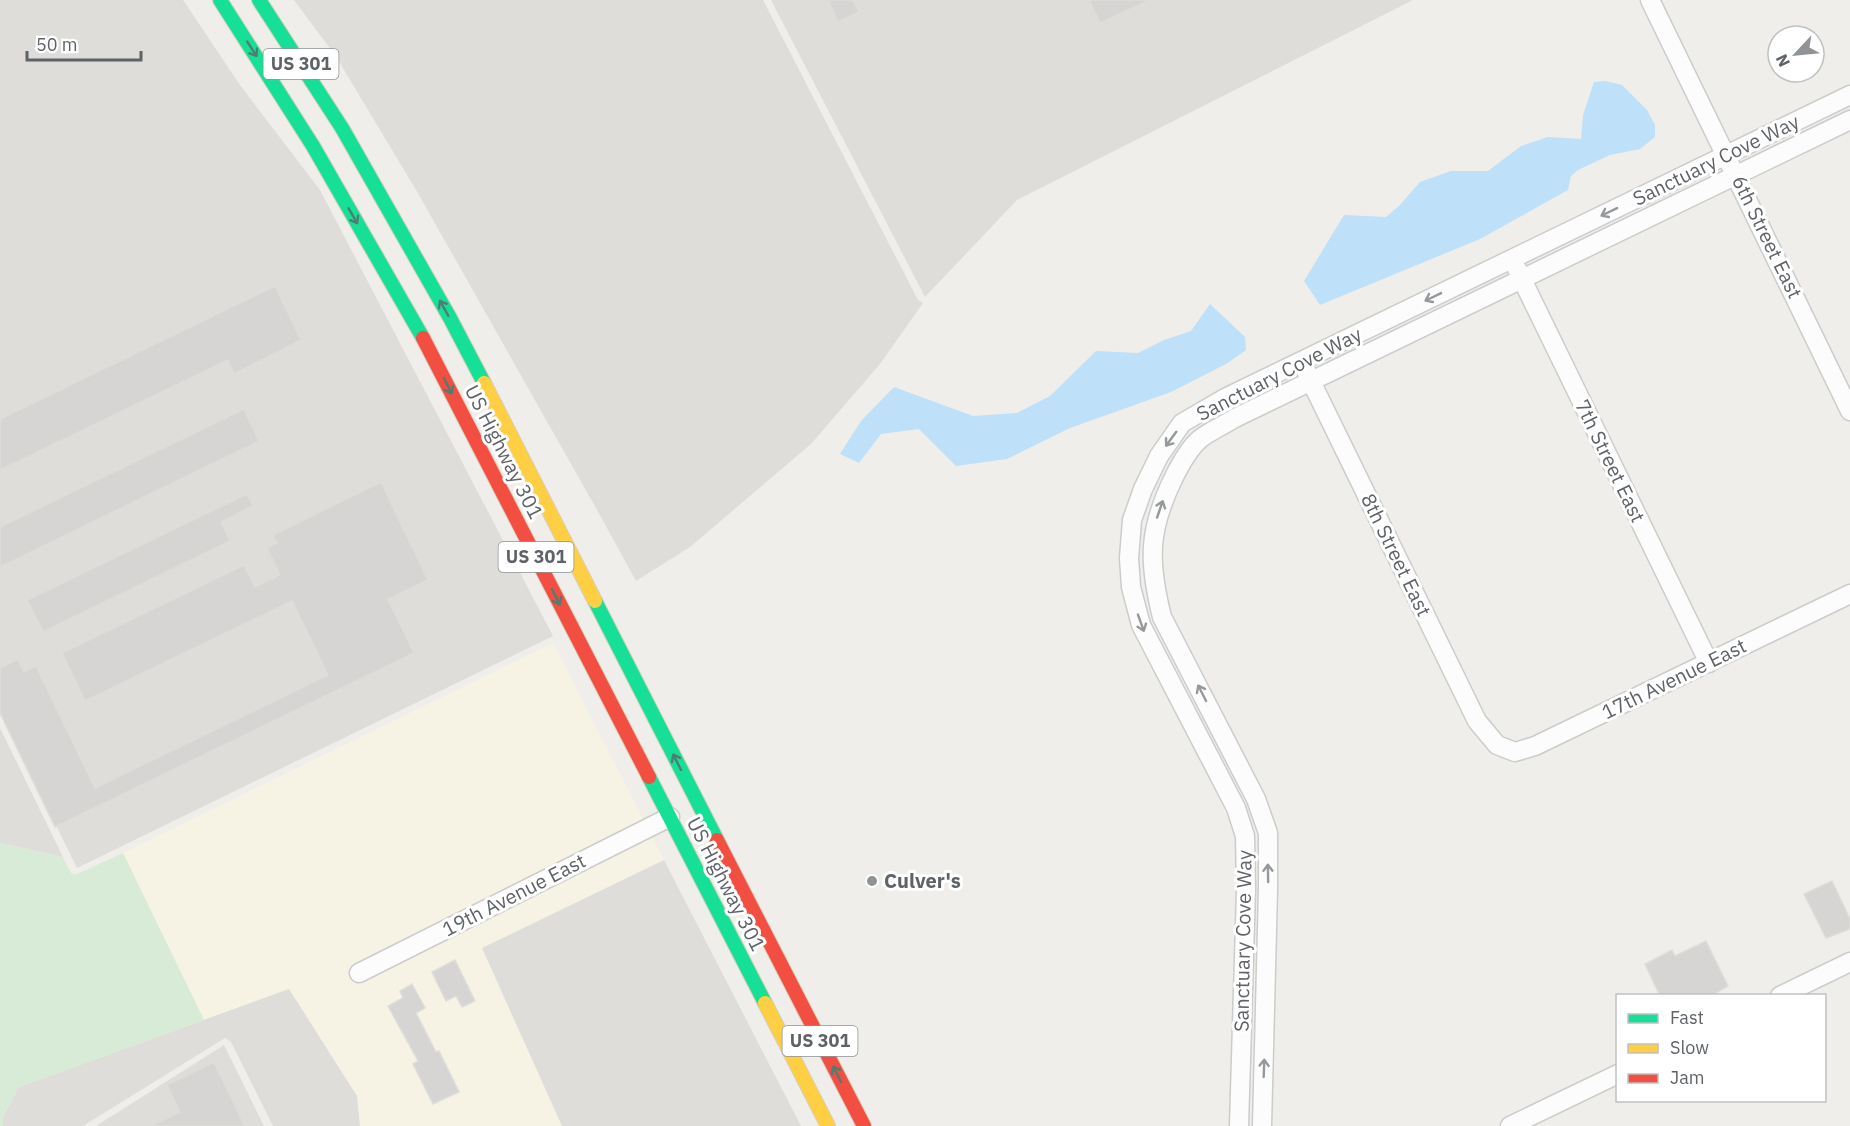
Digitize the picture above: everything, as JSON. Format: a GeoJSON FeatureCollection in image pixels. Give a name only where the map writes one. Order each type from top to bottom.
{"type":"FeatureCollection","features":[{"type":"Feature","properties":{"kind":"main road","name":"US Highway 301"},"geometry":{"type":"LineString","coordinates":[[220,0],[313,146],[398,292],[465,418],[828,1126]]}},
{"type":"Feature","properties":{"kind":"main road","name":"US 301"},"geometry":{"type":"LineString","coordinates":[[260,0],[342,128],[450,318],[864,1126]]}},
{"type":"Feature","properties":{"kind":"main road"},"geometry":{"type":"LineString","coordinates":[[465,418],[482,424],[486,430]]}},
{"type":"Feature","properties":{"kind":"main road"},"geometry":{"type":"LineString","coordinates":[[533,512],[582,577]]}},
{"type":"Feature","properties":{"kind":"main road"},"geometry":{"type":"LineString","coordinates":[[599,680],[619,693],[665,781],[671,788]]}},
{"type":"Feature","properties":{"kind":"main road"},"geometry":{"type":"LineString","coordinates":[[682,801],[704,814]]}},
{"type":"Feature","properties":{"kind":"main road"},"geometry":{"type":"LineString","coordinates":[[670,817],[687,825],[693,832]]}},
{"type":"Feature","properties":{"kind":"main road"},"geometry":{"type":"LineString","coordinates":[[705,847],[755,914]]}},
{"type":"Feature","properties":{"kind":"street","name":"6th Street East"},"geometry":{"type":"LineString","coordinates":[[1650,0],[1850,411]]}},
{"type":"Feature","properties":{"kind":"street","name":"Sanctuary Cove Way"},"geometry":{"type":"LineString","coordinates":[[1239,1126],[1246,890],[1245,836],[1236,808],[1141,625],[1131,587],[1129,558],[1132,520],[1143,489],[1159,456],[1182,423],[1224,398],[1850,95]]}},
{"type":"Feature","properties":{"kind":"street","name":"Sanctuary Cove Way"},"geometry":{"type":"LineString","coordinates":[[1262,1126],[1268,833],[1256,799],[1162,616],[1154,584],[1152,558],[1155,524],[1178,468],[1198,440],[1235,418],[1850,120]]}},
{"type":"Feature","properties":{"kind":"street"},"geometry":{"type":"LineString","coordinates":[[313,146],[342,128]]}},
{"type":"Feature","properties":{"kind":"street","name":"7th Street East"},"geometry":{"type":"LineString","coordinates":[[1512,259],[1708,663]]}},
{"type":"Feature","properties":{"kind":"street","name":"8th Street East"},"geometry":{"type":"LineString","coordinates":[[1302,361],[1477,721],[1497,746]]}},
{"type":"Feature","properties":{"kind":"street","name":"17th Avenue East"},"geometry":{"type":"LineString","coordinates":[[1497,746],[1515,752],[1534,747],[1850,594]]}},
{"type":"Feature","properties":{"kind":"street","name":"19th Avenue East"},"geometry":{"type":"LineString","coordinates":[[359,974],[670,817]]}},
{"type":"Feature","properties":{"kind":"street"},"geometry":{"type":"LineString","coordinates":[[1784,994],[1850,962]]}},
{"type":"Feature","properties":{"kind":"street"},"geometry":{"type":"LineString","coordinates":[[1510,1126],[1616,1074]]}},
{"type":"Feature","properties":{"kind":"shaded area"},"geometry":{"type":"Polygon","coordinates":[[[0,0],[183,0],[240,85],[320,190],[553,636],[77,868],[0,711],[0,0]]]}},
{"type":"Feature","properties":{"kind":"shaded area"},"geometry":{"type":"Polygon","coordinates":[[[294,0],[763,0],[918,300],[923,303],[880,364],[811,444],[690,547],[636,581],[419,195],[335,55],[294,0]]]}},
{"type":"Feature","properties":{"kind":"shaded area"},"geometry":{"type":"Polygon","coordinates":[[[771,0],[1413,0],[1017,200],[925,297],[771,0]]]}},
{"type":"Feature","properties":{"kind":"shaded area"},"geometry":{"type":"Polygon","coordinates":[[[553,643],[644,821],[364,961],[348,972],[356,984],[651,835],[664,860],[482,948],[562,1126],[360,1126],[356,1096],[289,989],[204,1020],[123,853],[553,643]]]}},
{"type":"Feature","properties":{"kind":"shaded area"},"geometry":{"type":"Polygon","coordinates":[[[0,728],[63,857],[0,843],[0,728]]]}},
{"type":"Feature","properties":{"kind":"shaded area"},"geometry":{"type":"Polygon","coordinates":[[[664,860],[801,1126],[562,1126],[482,948],[664,860]]]}},
{"type":"Feature","properties":{"kind":"shaded area"},"geometry":{"type":"Polygon","coordinates":[[[289,989],[357,1096],[360,1126],[273,1126],[231,1042],[225,1038],[83,1126],[3,1126],[2,1118],[19,1087],[289,989]]]}},
{"type":"Feature","properties":{"kind":"shaded area"},"geometry":{"type":"Polygon","coordinates":[[[224,1045],[264,1126],[96,1126],[224,1045]]]}},
{"type":"Feature","properties":{"kind":"green space"},"geometry":{"type":"Polygon","coordinates":[[[0,843],[63,857],[71,873],[75,875],[123,853],[204,1020],[19,1087],[2,1117],[3,1126],[0,1126],[0,843]]]}},
{"type":"Feature","properties":{"kind":"water"},"geometry":{"type":"Polygon","coordinates":[[[1605,81],[1622,85],[1647,110],[1655,125],[1655,137],[1640,149],[1610,155],[1578,170],[1571,176],[1568,190],[1480,239],[1320,305],[1304,281],[1344,215],[1386,217],[1420,182],[1451,171],[1488,171],[1521,146],[1548,137],[1581,139],[1583,115],[1594,82],[1605,81]]]}},
{"type":"Feature","properties":{"kind":"water"},"geometry":{"type":"Polygon","coordinates":[[[1210,304],[1245,337],[1246,350],[1226,364],[1171,392],[1070,428],[1007,459],[956,466],[919,429],[881,434],[859,463],[840,454],[861,421],[894,387],[973,416],[1017,413],[1050,396],[1096,351],[1138,353],[1164,340],[1191,331],[1210,304]]]}},
{"type":"Feature","properties":{"kind":"building"},"geometry":{"type":"Polygon","coordinates":[[[828,0],[853,0],[859,12],[838,22],[828,0]]]}},
{"type":"Feature","properties":{"kind":"building"},"geometry":{"type":"Polygon","coordinates":[[[1089,0],[1150,0],[1100,23],[1089,0]]]}},
{"type":"Feature","properties":{"kind":"building"},"geometry":{"type":"Polygon","coordinates":[[[275,286],[301,340],[234,374],[228,360],[0,470],[0,419],[275,286]]]}},
{"type":"Feature","properties":{"kind":"building"},"geometry":{"type":"Polygon","coordinates":[[[244,409],[259,441],[0,567],[0,527],[244,409]]]}},
{"type":"Feature","properties":{"kind":"building"},"geometry":{"type":"Polygon","coordinates":[[[381,482],[428,580],[388,599],[414,653],[55,827],[0,713],[0,668],[18,659],[24,672],[36,666],[95,788],[328,675],[292,601],[85,701],[62,653],[244,565],[255,587],[280,575],[267,548],[277,543],[273,535],[381,482]]]}},
{"type":"Feature","properties":{"kind":"building"},"geometry":{"type":"Polygon","coordinates":[[[247,494],[253,506],[221,522],[230,541],[43,632],[27,600],[247,494]]]}},
{"type":"Feature","properties":{"kind":"building"},"geometry":{"type":"Polygon","coordinates":[[[1832,881],[1850,919],[1850,929],[1826,938],[1804,894],[1832,881]]]}},
{"type":"Feature","properties":{"kind":"building"},"geometry":{"type":"Polygon","coordinates":[[[1706,941],[1728,986],[1714,994],[1659,994],[1645,964],[1672,950],[1675,956],[1706,941]]]}},
{"type":"Feature","properties":{"kind":"building"},"geometry":{"type":"Polygon","coordinates":[[[455,960],[475,1001],[462,1007],[456,996],[446,1001],[432,972],[455,960]]]}},
{"type":"Feature","properties":{"kind":"building"},"geometry":{"type":"Polygon","coordinates":[[[412,984],[425,1008],[416,1013],[436,1052],[439,1051],[459,1092],[433,1104],[413,1064],[418,1061],[388,1006],[403,998],[400,991],[412,984]]]}},
{"type":"Feature","properties":{"kind":"building"},"geometry":{"type":"Polygon","coordinates":[[[214,1062],[245,1126],[151,1126],[180,1112],[167,1085],[214,1062]]]}},
{"type":"Feature","properties":{"kind":"traffic: fast"},"geometry":{"type":"LineString","coordinates":[[220,0],[313,146],[423,338]]}},
{"type":"Feature","properties":{"kind":"traffic: fast"},"geometry":{"type":"LineString","coordinates":[[259,0],[342,128],[450,318],[484,383]]}},
{"type":"Feature","properties":{"kind":"traffic: fast"},"geometry":{"type":"LineString","coordinates":[[595,601],[717,840]]}},
{"type":"Feature","properties":{"kind":"traffic: fast"},"geometry":{"type":"LineString","coordinates":[[649,777],[765,1003]]}},
{"type":"Feature","properties":{"kind":"traffic: slow"},"geometry":{"type":"LineString","coordinates":[[484,383],[595,601]]}},
{"type":"Feature","properties":{"kind":"traffic: slow"},"geometry":{"type":"LineString","coordinates":[[765,1003],[828,1126]]}},
{"type":"Feature","properties":{"kind":"traffic: jam"},"geometry":{"type":"LineString","coordinates":[[423,338],[649,777]]}},
{"type":"Feature","properties":{"kind":"traffic: jam"},"geometry":{"type":"LineString","coordinates":[[717,840],[864,1126]]}},
{"type":"Feature","properties":{"kind":"place","name":"Culver's"},"geometry":{"type":"Point","coordinates":[872,881]}}]}
